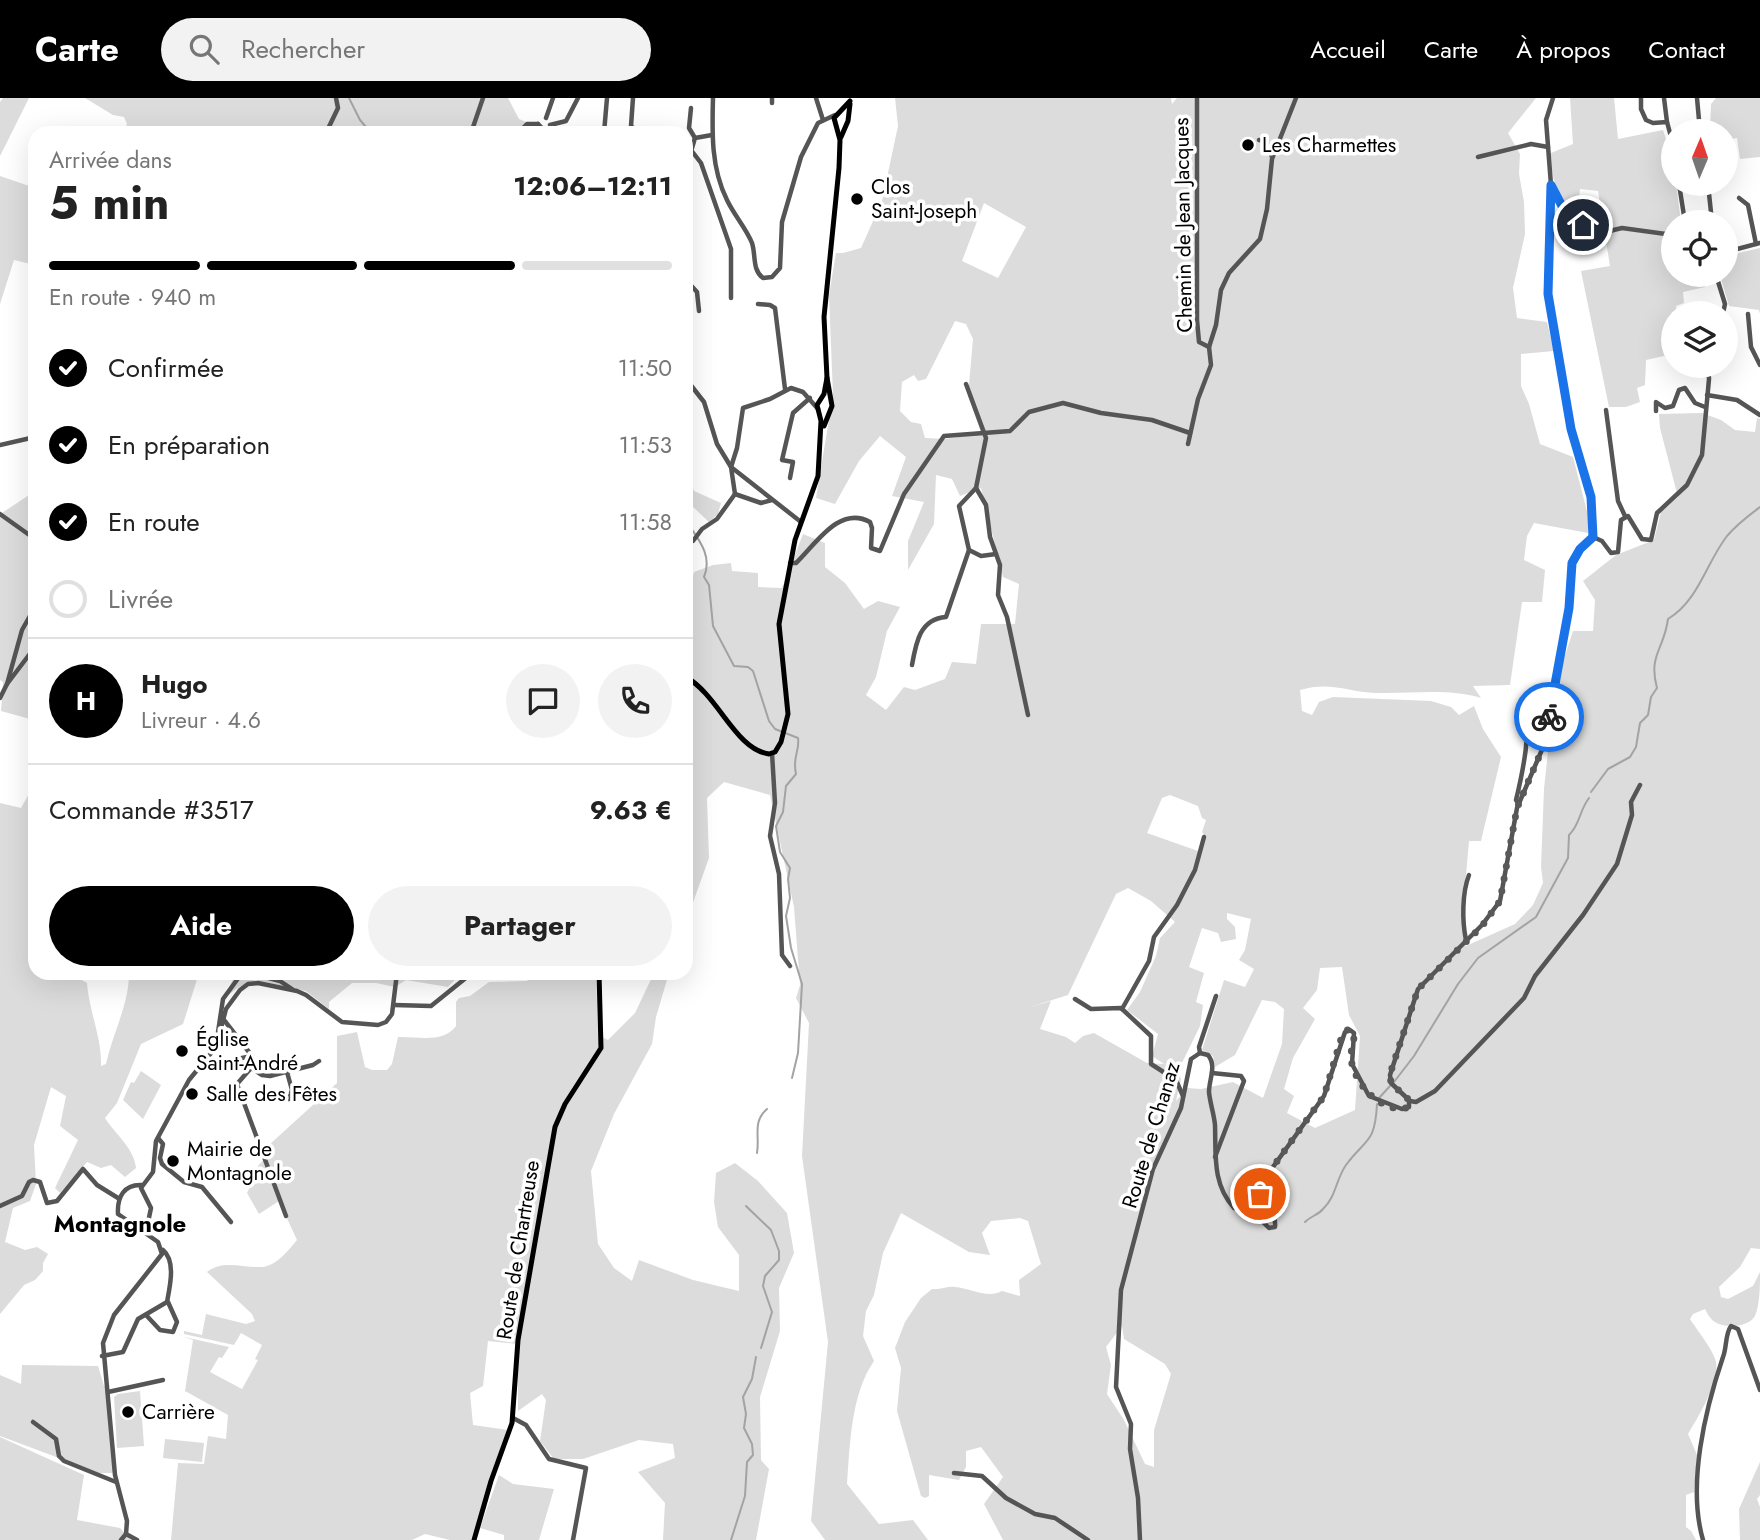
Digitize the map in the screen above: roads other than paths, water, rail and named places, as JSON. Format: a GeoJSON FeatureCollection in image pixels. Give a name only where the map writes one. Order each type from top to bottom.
{"type":"FeatureCollection","features":[{"type":"Feature","properties":{"kind":"main road"},"geometry":{"type":"LineString","coordinates":[[840,141],[837,114],[851,100]]}},
{"type":"Feature","properties":{"kind":"main road"},"geometry":{"type":"LineString","coordinates":[[819,443],[831,407],[827,378],[825,294],[840,141],[851,100]]}},
{"type":"Feature","properties":{"kind":"main road"},"geometry":{"type":"LineString","coordinates":[[837,114],[843,112],[848,117]]}},
{"type":"Feature","properties":{"kind":"main road"},"geometry":{"type":"LineString","coordinates":[[836,124],[845,125]]}},
{"type":"Feature","properties":{"kind":"main road"},"geometry":{"type":"LineString","coordinates":[[693,682],[708,693],[740,736],[757,750],[772,753],[778,748],[784,736],[789,708],[778,631],[790,563],[818,477],[819,410],[827,378]]}},
{"type":"Feature","properties":{"kind":"main road"},"geometry":{"type":"LineString","coordinates":[[820,400],[830,401]]}},
{"type":"Feature","properties":{"kind":"main road"},"geometry":{"type":"LineString","coordinates":[[819,410],[829,412]]}},
{"type":"Feature","properties":{"kind":"main road","name":"Route de Chartreuse"},"geometry":{"type":"LineString","coordinates":[[474,1540],[513,1418],[518,1340],[555,1127],[565,1104],[601,1048],[599,980]]}},
{"type":"Feature","properties":{"kind":"street"},"geometry":{"type":"LineString","coordinates":[[329,126],[338,108],[336,98]]}},
{"type":"Feature","properties":{"kind":"street"},"geometry":{"type":"LineString","coordinates":[[473,126],[483,98]]}},
{"type":"Feature","properties":{"kind":"street"},"geometry":{"type":"LineString","coordinates":[[553,98],[546,118],[550,125],[566,121],[578,98]]}},
{"type":"Feature","properties":{"kind":"street"},"geometry":{"type":"LineString","coordinates":[[605,126],[607,98]]}},
{"type":"Feature","properties":{"kind":"street"},"geometry":{"type":"LineString","coordinates":[[631,126],[633,98]]}},
{"type":"Feature","properties":{"kind":"street"},"geometry":{"type":"LineString","coordinates":[[713,98],[712,135],[721,186],[753,246],[756,272],[763,278],[776,275],[779,268],[782,222],[796,171],[817,125],[837,114]]}},
{"type":"Feature","properties":{"kind":"street"},"geometry":{"type":"LineString","coordinates":[[816,98],[822,120]]}},
{"type":"Feature","properties":{"kind":"street","name":"Chemin de Jean Jacques"},"geometry":{"type":"LineString","coordinates":[[1197,98],[1197,320],[1199,342],[1209,347]]}},
{"type":"Feature","properties":{"kind":"street"},"geometry":{"type":"LineString","coordinates":[[1188,444],[1211,365],[1209,347],[1223,284],[1228,274],[1260,239],[1267,209],[1272,159],[1296,98]]}},
{"type":"Feature","properties":{"kind":"street"},"geometry":{"type":"LineString","coordinates":[[1553,98],[1546,120],[1551,185],[1548,294],[1571,429],[1591,497],[1593,537]]}},
{"type":"Feature","properties":{"kind":"street"},"geometry":{"type":"LineString","coordinates":[[1641,98],[1641,109],[1646,120],[1661,122]]}},
{"type":"Feature","properties":{"kind":"street"},"geometry":{"type":"LineString","coordinates":[[1664,98],[1667,119]]}},
{"type":"Feature","properties":{"kind":"street"},"geometry":{"type":"LineString","coordinates":[[1697,98],[1699,119]]}},
{"type":"Feature","properties":{"kind":"street"},"geometry":{"type":"LineString","coordinates":[[689,126],[691,108]]}},
{"type":"Feature","properties":{"kind":"street"},"geometry":{"type":"LineString","coordinates":[[525,126],[538,124],[541,119],[546,118]]}},
{"type":"Feature","properties":{"kind":"street"},"geometry":{"type":"LineString","coordinates":[[822,120],[836,124]]}},
{"type":"Feature","properties":{"kind":"street"},"geometry":{"type":"LineString","coordinates":[[693,135],[693,144]]}},
{"type":"Feature","properties":{"kind":"street"},"geometry":{"type":"LineString","coordinates":[[695,138],[712,135]]}},
{"type":"Feature","properties":{"kind":"street"},"geometry":{"type":"LineString","coordinates":[[1259,140],[1266,141],[1272,159]]}},
{"type":"Feature","properties":{"kind":"street"},"geometry":{"type":"LineString","coordinates":[[1478,158],[1531,144],[1548,147]]}},
{"type":"Feature","properties":{"kind":"street"},"geometry":{"type":"LineString","coordinates":[[693,153],[701,163],[731,249],[731,298]]}},
{"type":"Feature","properties":{"kind":"street"},"geometry":{"type":"LineString","coordinates":[[1551,185],[1562,206],[1593,235],[1622,228],[1661,233]]}},
{"type":"Feature","properties":{"kind":"street"},"geometry":{"type":"LineString","coordinates":[[1738,249],[1758,243],[1748,205],[1740,198]]}},
{"type":"Feature","properties":{"kind":"street"},"geometry":{"type":"LineString","coordinates":[[693,288],[697,292],[699,311]]}},
{"type":"Feature","properties":{"kind":"street"},"geometry":{"type":"LineString","coordinates":[[758,304],[775,308],[785,389]]}},
{"type":"Feature","properties":{"kind":"street"},"geometry":{"type":"LineString","coordinates":[[1748,314],[1751,347],[1760,365]]}},
{"type":"Feature","properties":{"kind":"street"},"geometry":{"type":"LineString","coordinates":[[1606,410],[1618,501],[1642,539],[1651,540],[1657,513],[1687,485],[1702,455],[1708,378]]}},
{"type":"Feature","properties":{"kind":"street"},"geometry":{"type":"LineString","coordinates":[[912,665],[915,645],[925,624],[936,618],[946,617],[969,550],[960,506],[976,488],[985,435],[966,384]]}},
{"type":"Feature","properties":{"kind":"street"},"geometry":{"type":"LineString","coordinates":[[693,388],[704,402],[718,444],[731,467],[735,494],[717,519],[702,529],[693,540]]}},
{"type":"Feature","properties":{"kind":"street"},"geometry":{"type":"LineString","coordinates":[[731,467],[743,408],[770,399],[785,389],[795,388],[810,398],[819,410]]}},
{"type":"Feature","properties":{"kind":"street"},"geometry":{"type":"LineString","coordinates":[[1656,411],[1656,402],[1665,408],[1673,406],[1679,390],[1685,388],[1695,403],[1706,407]]}},
{"type":"Feature","properties":{"kind":"street"},"geometry":{"type":"LineString","coordinates":[[1707,395],[1737,400],[1760,415]]}},
{"type":"Feature","properties":{"kind":"street"},"geometry":{"type":"LineString","coordinates":[[810,398],[820,400]]}},
{"type":"Feature","properties":{"kind":"street"},"geometry":{"type":"LineString","coordinates":[[790,478],[793,462],[782,460],[793,413],[810,398]]}},
{"type":"Feature","properties":{"kind":"street"},"geometry":{"type":"LineString","coordinates":[[790,563],[796,563],[831,527],[847,518],[870,522],[871,548],[880,551],[904,494],[938,442],[952,434],[985,435],[1010,431],[1029,412],[1063,403],[1101,413],[1152,420],[1190,433]]}},
{"type":"Feature","properties":{"kind":"street"},"geometry":{"type":"LineString","coordinates":[[0,445],[28,439]]}},
{"type":"Feature","properties":{"kind":"street"},"geometry":{"type":"LineString","coordinates":[[731,467],[802,522]]}},
{"type":"Feature","properties":{"kind":"street"},"geometry":{"type":"LineString","coordinates":[[976,488],[986,505],[1000,565],[998,595],[1007,617],[1028,715]]}},
{"type":"Feature","properties":{"kind":"street"},"geometry":{"type":"LineString","coordinates":[[735,494],[761,503],[772,500]]}},
{"type":"Feature","properties":{"kind":"street"},"geometry":{"type":"LineString","coordinates":[[0,514],[28,534]]}},
{"type":"Feature","properties":{"kind":"street"},"geometry":{"type":"LineString","coordinates":[[1593,537],[1602,541],[1611,553],[1618,552],[1621,520],[1625,516]]}},
{"type":"Feature","properties":{"kind":"street"},"geometry":{"type":"LineString","coordinates":[[1593,537],[1580,549],[1572,563],[1569,608],[1544,745],[1518,803],[1500,901],[1466,940],[1427,978],[1414,997],[1390,1074],[1391,1083],[1409,1100],[1416,1102],[1435,1091],[1524,998],[1535,976],[1583,915],[1617,864],[1632,815],[1631,802],[1640,785]]}},
{"type":"Feature","properties":{"kind":"street"},"geometry":{"type":"LineString","coordinates":[[969,550],[981,556],[996,554]]}},
{"type":"Feature","properties":{"kind":"street"},"geometry":{"type":"LineString","coordinates":[[7,684],[22,630],[28,619]]}},
{"type":"Feature","properties":{"kind":"street"},"geometry":{"type":"LineString","coordinates":[[0,698],[28,656]]}},
{"type":"Feature","properties":{"kind":"street"},"geometry":{"type":"LineString","coordinates":[[1518,803],[1516,800],[1528,738],[1527,700]]}},
{"type":"Feature","properties":{"kind":"street"},"geometry":{"type":"LineString","coordinates":[[772,753],[775,803],[770,836],[779,874],[782,955],[790,966]]}},
{"type":"Feature","properties":{"kind":"street"},"geometry":{"type":"LineString","coordinates":[[1122,1009],[1149,961],[1154,937],[1177,905],[1195,870],[1204,840]]}},
{"type":"Feature","properties":{"kind":"street"},"geometry":{"type":"LineString","coordinates":[[1466,940],[1465,886],[1469,875]]}},
{"type":"Feature","properties":{"kind":"street"},"geometry":{"type":"LineString","coordinates":[[219,1040],[223,999],[237,980]]}},
{"type":"Feature","properties":{"kind":"street"},"geometry":{"type":"LineString","coordinates":[[276,980],[311,998],[336,1019],[353,1025],[383,1024],[390,1017],[396,980]]}},
{"type":"Feature","properties":{"kind":"street"},"geometry":{"type":"LineString","coordinates":[[394,1005],[430,1006],[463,980]]}},
{"type":"Feature","properties":{"kind":"street"},"geometry":{"type":"LineString","coordinates":[[146,1231],[151,1208],[141,1191],[142,1185],[153,1172],[154,1149],[189,1080],[219,1040],[229,1002],[248,984],[258,983],[297,991]]}},
{"type":"Feature","properties":{"kind":"street"},"geometry":{"type":"LineString","coordinates":[[1200,1053],[1199,1047],[1216,996]]}},
{"type":"Feature","properties":{"kind":"street"},"geometry":{"type":"LineString","coordinates":[[1075,999],[1091,1009],[1122,1009],[1149,1033],[1149,1060],[1176,1080],[1183,1097]]}},
{"type":"Feature","properties":{"kind":"street"},"geometry":{"type":"LineString","coordinates":[[223,1020],[252,1056],[251,1068],[237,1084],[286,1216]]}},
{"type":"Feature","properties":{"kind":"street","name":"Route de Chanaz"},"geometry":{"type":"LineString","coordinates":[[1140,1538],[1138,1498],[1130,1460],[1131,1424],[1116,1387],[1121,1290],[1153,1168],[1178,1116],[1193,1056],[1200,1053],[1212,1059],[1209,1091],[1215,1125],[1214,1161],[1231,1205],[1255,1214],[1267,1227],[1274,1227],[1276,1219],[1260,1194],[1261,1185],[1324,1096],[1341,1039],[1347,1030],[1352,1031],[1355,1037],[1350,1055],[1366,1092],[1372,1098],[1402,1109],[1409,1107],[1409,1100]]}},
{"type":"Feature","properties":{"kind":"street"},"geometry":{"type":"LineString","coordinates":[[237,1059],[252,1056]]}},
{"type":"Feature","properties":{"kind":"street"},"geometry":{"type":"LineString","coordinates":[[251,1068],[267,1076],[319,1061]]}},
{"type":"Feature","properties":{"kind":"street"},"geometry":{"type":"LineString","coordinates":[[287,1072],[292,1090],[289,1099]]}},
{"type":"Feature","properties":{"kind":"street"},"geometry":{"type":"LineString","coordinates":[[1212,1073],[1241,1076],[1244,1081],[1214,1161]]}},
{"type":"Feature","properties":{"kind":"street"},"geometry":{"type":"LineString","coordinates":[[158,1138],[163,1144],[160,1158],[162,1164],[184,1182],[202,1187],[231,1222]]}},
{"type":"Feature","properties":{"kind":"street"},"geometry":{"type":"LineString","coordinates":[[0,1206],[22,1196],[29,1182],[33,1180],[40,1182],[47,1203],[57,1201],[83,1170],[97,1185],[118,1198]]}},
{"type":"Feature","properties":{"kind":"street"},"geometry":{"type":"LineString","coordinates":[[142,1185],[126,1188],[118,1198],[119,1215],[146,1231],[168,1255],[171,1268],[167,1302],[177,1322],[175,1331],[160,1331],[146,1315]]}},
{"type":"Feature","properties":{"kind":"street"},"geometry":{"type":"LineString","coordinates":[[121,1540],[126,1534],[127,1521],[115,1475],[102,1356],[103,1343],[109,1323],[161,1255],[162,1250]]}},
{"type":"Feature","properties":{"kind":"street"},"geometry":{"type":"LineString","coordinates":[[102,1356],[123,1352],[138,1319],[167,1302]]}},
{"type":"Feature","properties":{"kind":"street"},"geometry":{"type":"LineString","coordinates":[[1703,1540],[1696,1510],[1701,1439],[1730,1327],[1738,1329],[1760,1390]]}},
{"type":"Feature","properties":{"kind":"street"},"geometry":{"type":"LineString","coordinates":[[108,1392],[163,1380]]}},
{"type":"Feature","properties":{"kind":"street"},"geometry":{"type":"LineString","coordinates":[[513,1418],[526,1425],[549,1459],[586,1468],[573,1540]]}},
{"type":"Feature","properties":{"kind":"street"},"geometry":{"type":"LineString","coordinates":[[33,1422],[55,1438],[59,1456],[64,1461],[116,1482]]}},
{"type":"Feature","properties":{"kind":"street"},"geometry":{"type":"LineString","coordinates":[[954,1473],[982,1476],[1006,1499],[1035,1514],[1055,1518],[1087,1540]]}},
{"type":"Feature","properties":{"kind":"street"},"geometry":{"type":"LineString","coordinates":[[99,1475],[115,1475]]}},
{"type":"Feature","properties":{"kind":"street"},"geometry":{"type":"LineString","coordinates":[[126,1534],[136,1540]]}},
{"type":"Feature","properties":{"kind":"street"},"geometry":{"type":"LineString","coordinates":[[1133,1540],[1140,1538]]}},
{"type":"Feature","properties":{"kind":"waterway"},"geometry":{"type":"LineString","coordinates":[[349,98],[365,126]]}},
{"type":"Feature","properties":{"kind":"waterway"},"geometry":{"type":"LineString","coordinates":[[1591,792],[1608,769],[1630,757],[1636,747],[1640,723],[1648,715],[1651,697],[1657,688],[1655,660],[1668,619],[1679,611],[1695,592],[1727,536],[1760,507]]}},
{"type":"Feature","properties":{"kind":"waterway"},"geometry":{"type":"LineString","coordinates":[[693,532],[707,562],[704,577],[709,585],[713,626],[734,666],[748,667],[753,671],[769,721],[775,729],[798,738],[796,774],[786,786],[783,812],[776,826],[780,852],[790,868],[790,898],[786,916],[791,948],[802,984],[798,1053],[792,1078]]}},
{"type":"Feature","properties":{"kind":"waterway"},"geometry":{"type":"LineString","coordinates":[[1394,1082],[1478,958],[1536,917],[1568,858],[1569,835],[1589,798]]}},
{"type":"Feature","properties":{"kind":"waterway"},"geometry":{"type":"LineString","coordinates":[[1379,1098],[1390,1086]]}},
{"type":"Feature","properties":{"kind":"waterway"},"geometry":{"type":"LineString","coordinates":[[1305,1222],[1327,1204],[1346,1165],[1372,1134],[1377,1104]]}},
{"type":"Feature","properties":{"kind":"waterway"},"geometry":{"type":"LineString","coordinates":[[757,1153],[758,1124],[767,1109]]}},
{"type":"Feature","properties":{"kind":"waterway"},"geometry":{"type":"LineString","coordinates":[[746,1206],[771,1230],[779,1251],[779,1260],[765,1276],[763,1286],[772,1312],[761,1348]]}},
{"type":"Feature","properties":{"kind":"waterway"},"geometry":{"type":"LineString","coordinates":[[731,1540],[745,1496],[747,1462],[753,1455],[752,1444],[744,1428],[746,1414],[743,1397],[752,1379],[756,1357]]}},
{"type":"Feature","properties":{"kind":"place","name":"Les Charmettes"},"geometry":{"type":"Point","coordinates":[1248,145]}},
{"type":"Feature","properties":{"kind":"place","name":"Clos Saint-Joseph"},"geometry":{"type":"Point","coordinates":[857,199]}},
{"type":"Feature","properties":{"kind":"place","name":"Église Saint-André"},"geometry":{"type":"Point","coordinates":[182,1051]}},
{"type":"Feature","properties":{"kind":"place","name":"Salle des Fêtes"},"geometry":{"type":"Point","coordinates":[192,1094]}},
{"type":"Feature","properties":{"kind":"place","name":"Mairie de Montagnole"},"geometry":{"type":"Point","coordinates":[173,1161]}},
{"type":"Feature","properties":{"kind":"place","name":"Carrière"},"geometry":{"type":"Point","coordinates":[128,1412]}},
{"type":"Feature","properties":{"kind":"district","name":"Montagnole"},"geometry":{"type":"Point","coordinates":[120,1223]}}]}
